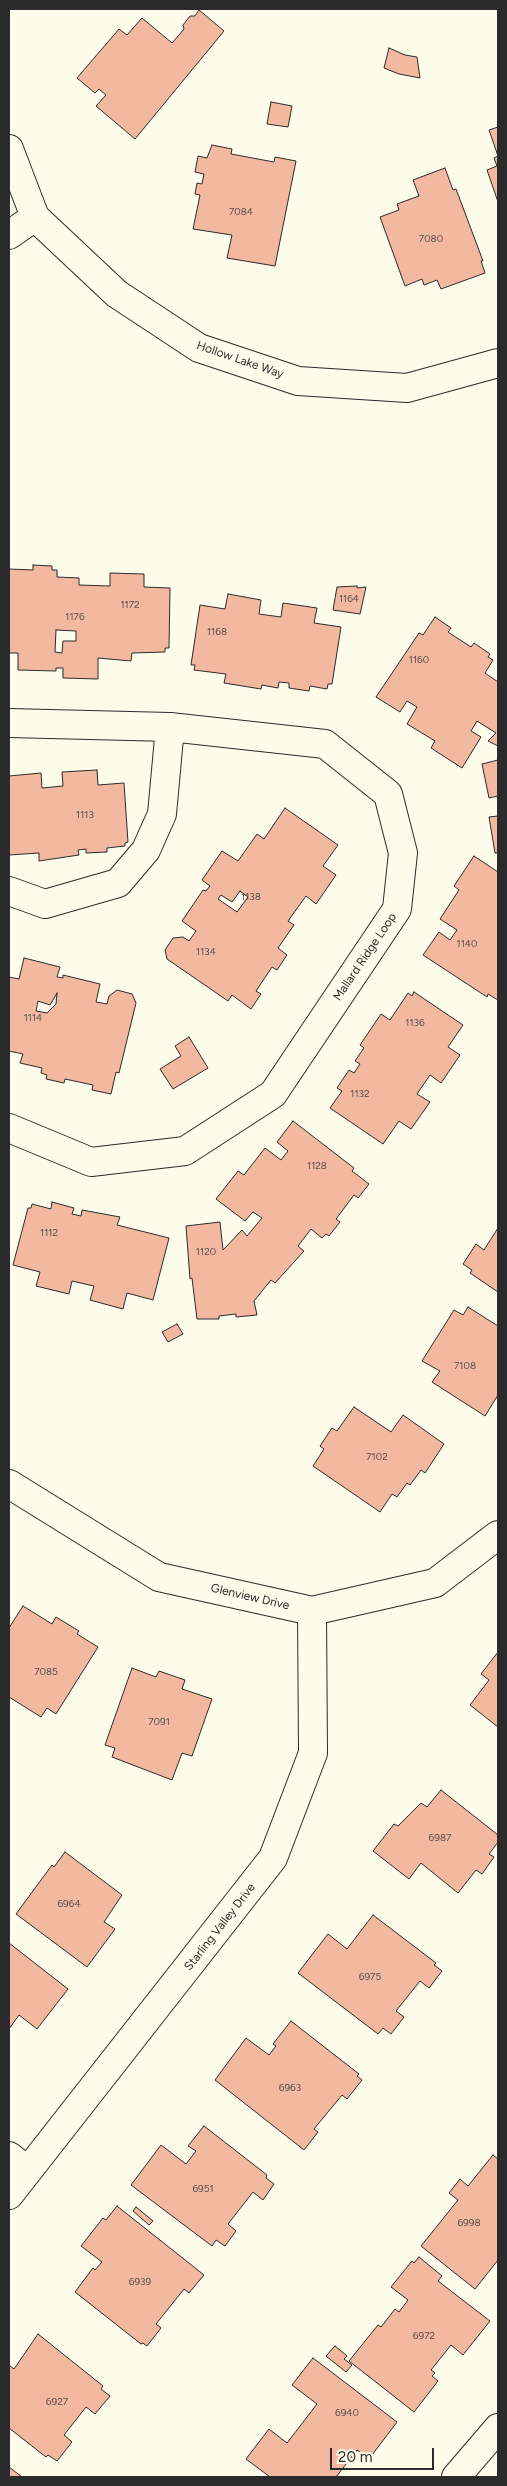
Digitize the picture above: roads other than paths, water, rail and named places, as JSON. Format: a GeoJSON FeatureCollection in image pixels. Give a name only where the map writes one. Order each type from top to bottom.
{"type":"FeatureCollection","features":[{"type":"Feature","properties":{"kind":"street","name":"Hollow Lake Way"},"geometry":{"type":"LineString","coordinates":[[9,149],[35,217],[117,294],[199,348],[298,381],[407,388],[498,362]]}},
{"type":"Feature","properties":{"kind":"street"},"geometry":{"type":"LineString","coordinates":[[9,235],[35,217]]}},
{"type":"Feature","properties":{"kind":"street","name":"Mallard Ridge Loop"},"geometry":{"type":"LineString","coordinates":[[9,723],[170,727],[325,744],[388,794],[403,853],[397,909],[273,1094],[185,1151],[91,1162],[9,1128]]}},
{"type":"Feature","properties":{"kind":"street"},"geometry":{"type":"LineString","coordinates":[[9,891],[45,904],[118,883],[146,850],[162,814],[170,727]]}},
{"type":"Feature","properties":{"kind":"street","name":"Glenview Drive"},"geometry":{"type":"LineString","coordinates":[[9,1484],[160,1576],[312,1611],[435,1582],[498,1535]]}},
{"type":"Feature","properties":{"kind":"street","name":"Starling Valley Drive"},"geometry":{"type":"LineString","coordinates":[[9,2196],[18,2163],[273,1858],[313,1753],[312,1611]]}},
{"type":"Feature","properties":{"kind":"street"},"geometry":{"type":"LineString","coordinates":[[456,2477],[498,2428]]}}]}
